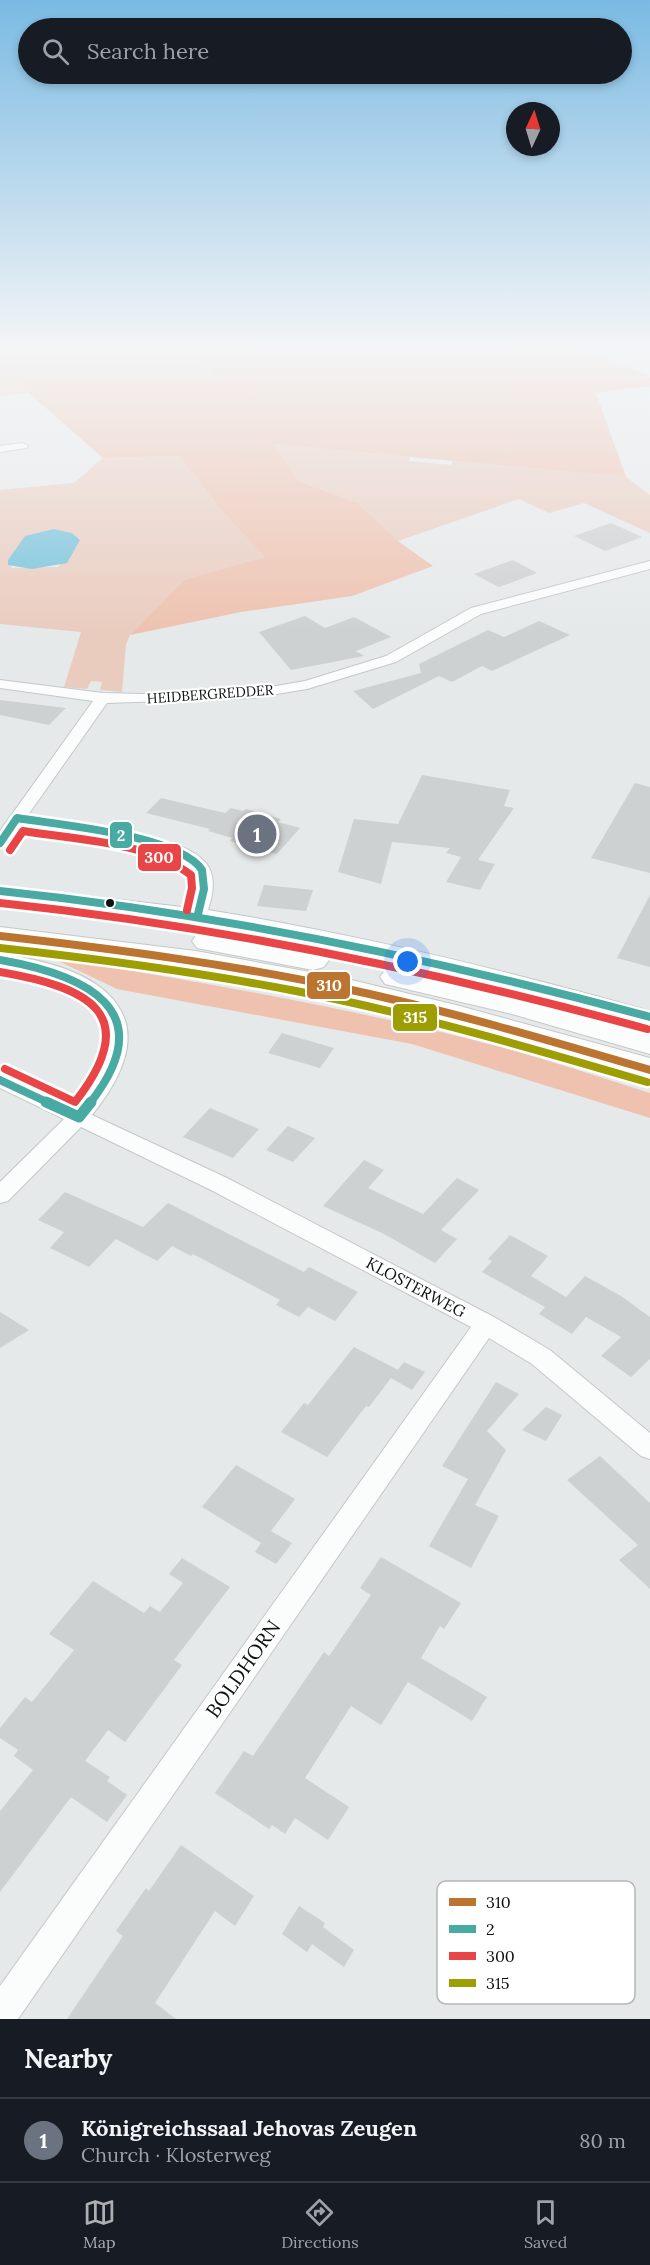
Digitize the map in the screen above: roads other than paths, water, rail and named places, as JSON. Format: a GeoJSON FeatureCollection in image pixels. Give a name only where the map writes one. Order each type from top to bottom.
{"type":"FeatureCollection","features":[{"type":"Feature","properties":{"kind":"highway"},"geometry":{"type":"LineString","coordinates":[[0,914],[134,929],[254,948],[517,1005],[650,1043]]}},
{"type":"Feature","properties":{"kind":"highway"},"geometry":{"type":"LineString","coordinates":[[0,936],[124,950],[378,996],[506,1028],[650,1070]]}},
{"type":"Feature","properties":{"kind":"street"},"geometry":{"type":"LineString","coordinates":[[0,449],[22,446]]}},
{"type":"Feature","properties":{"kind":"street","name":"HEIDBERGREDDER"},"geometry":{"type":"LineString","coordinates":[[0,684],[103,698],[143,699],[253,694],[307,685],[391,659],[476,611],[650,565]]}},
{"type":"Feature","properties":{"kind":"street"},"geometry":{"type":"LineString","coordinates":[[0,843],[103,698]]}},
{"type":"Feature","properties":{"kind":"street"},"geometry":{"type":"LineString","coordinates":[[17,818],[156,844],[183,852],[199,865],[204,883],[198,914]]}},
{"type":"Feature","properties":{"kind":"street"},"geometry":{"type":"LineString","coordinates":[[0,891],[198,914],[464,967],[650,1017]]}},
{"type":"Feature","properties":{"kind":"street"},"geometry":{"type":"LineString","coordinates":[[0,960],[43,967],[74,978],[104,997],[112,1008],[119,1035],[119,1050],[109,1074],[79,1117],[0,1195]]}},
{"type":"Feature","properties":{"kind":"street","name":"KLOSTERWEG"},"geometry":{"type":"LineString","coordinates":[[0,1080],[219,1184],[486,1324],[541,1356],[650,1448]]}},
{"type":"Feature","properties":{"kind":"street","name":"BOLDHORN"},"geometry":{"type":"LineString","coordinates":[[0,2015],[486,1324]]}},
{"type":"Feature","properties":{"kind":"water"},"geometry":{"type":"Polygon","coordinates":[[[54,529],[72,533],[80,540],[67,563],[32,569],[8,565],[8,560],[25,536],[54,529]]]}},
{"type":"Feature","properties":{"kind":"place","name":"Königreichssaal Jehovas Zeugen"},"geometry":{"type":"Point","coordinates":[257,834]}}]}
